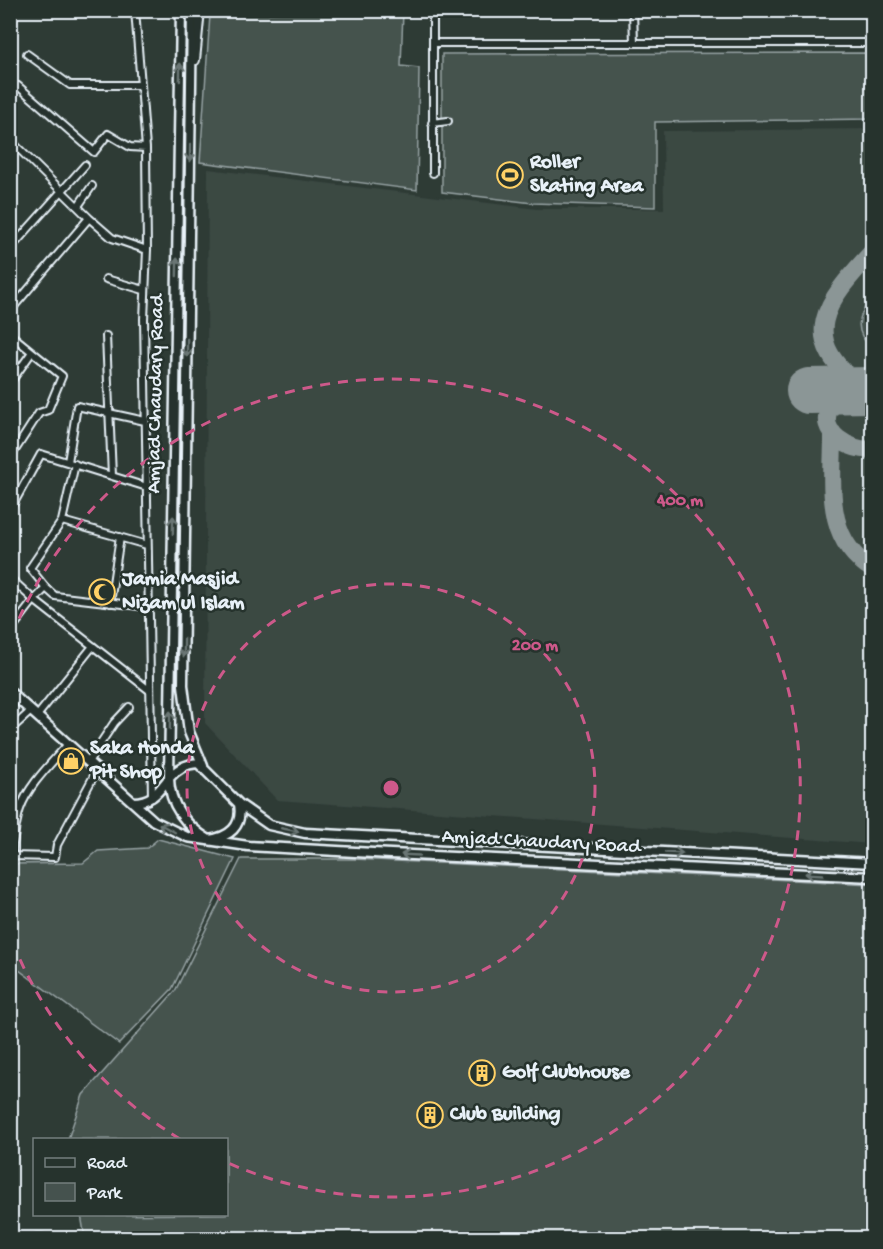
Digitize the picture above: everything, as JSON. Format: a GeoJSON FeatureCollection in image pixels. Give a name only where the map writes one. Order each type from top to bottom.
{"type":"FeatureCollection","features":[{"type":"Feature","properties":{"kind":"main road","name":"Amjad Chaudary Road"},"geometry":{"type":"LineString","coordinates":[[169,778],[181,10]]}},
{"type":"Feature","properties":{"kind":"main road","name":"Amjad Chaudary Road"},"geometry":{"type":"LineString","coordinates":[[192,10],[183,685],[189,732],[203,766]]}},
{"type":"Feature","properties":{"kind":"main road","name":"Amjad Chaudary Road"},"geometry":{"type":"LineString","coordinates":[[10,692],[133,802],[165,828],[187,837],[248,846],[873,877]]}},
{"type":"Feature","properties":{"kind":"main road"},"geometry":{"type":"LineString","coordinates":[[133,802],[144,802],[152,798],[169,778],[186,765],[203,766],[221,788],[239,804],[240,818],[236,828],[228,835],[209,840],[199,834],[180,813],[171,794],[169,778]]}},
{"type":"Feature","properties":{"kind":"main road","name":"Amjad Chaudary Road"},"geometry":{"type":"LineString","coordinates":[[239,804],[269,825],[305,833],[873,863]]}},
{"type":"Feature","properties":{"kind":"street"},"geometry":{"type":"LineString","coordinates":[[135,10],[146,148],[145,421],[152,798]]}},
{"type":"Feature","properties":{"kind":"street"},"geometry":{"type":"LineString","coordinates":[[190,102],[200,10]]}},
{"type":"Feature","properties":{"kind":"street"},"geometry":{"type":"LineString","coordinates":[[433,10],[433,173]]}},
{"type":"Feature","properties":{"kind":"street"},"geometry":{"type":"LineString","coordinates":[[633,10],[634,43]]}},
{"type":"Feature","properties":{"kind":"street"},"geometry":{"type":"LineString","coordinates":[[433,43],[873,43]]}},
{"type":"Feature","properties":{"kind":"street"},"geometry":{"type":"LineString","coordinates":[[27,54],[70,85],[141,84]]}},
{"type":"Feature","properties":{"kind":"street"},"geometry":{"type":"LineString","coordinates":[[10,94],[18,86],[94,152],[108,134],[130,147],[146,148]]}},
{"type":"Feature","properties":{"kind":"street"},"geometry":{"type":"LineString","coordinates":[[432,123],[448,121]]}},
{"type":"Feature","properties":{"kind":"street"},"geometry":{"type":"LineString","coordinates":[[10,140],[89,218],[120,243],[147,250]]}},
{"type":"Feature","properties":{"kind":"street"},"geometry":{"type":"LineString","coordinates":[[10,249],[85,165]]}},
{"type":"Feature","properties":{"kind":"street"},"geometry":{"type":"LineString","coordinates":[[78,206],[92,186]]}},
{"type":"Feature","properties":{"kind":"street"},"geometry":{"type":"LineString","coordinates":[[10,311],[89,218]]}},
{"type":"Feature","properties":{"kind":"street"},"geometry":{"type":"LineString","coordinates":[[106,279],[144,290]]}},
{"type":"Feature","properties":{"kind":"street"},"geometry":{"type":"LineString","coordinates":[[10,334],[62,376],[48,410],[39,413],[10,458]]}},
{"type":"Feature","properties":{"kind":"street"},"geometry":{"type":"LineString","coordinates":[[106,336],[112,476]]}},
{"type":"Feature","properties":{"kind":"street"},"geometry":{"type":"LineString","coordinates":[[10,383],[32,352]]}},
{"type":"Feature","properties":{"kind":"street"},"geometry":{"type":"LineString","coordinates":[[145,421],[77,406],[72,463],[62,521],[30,568],[55,596],[148,607]]}},
{"type":"Feature","properties":{"kind":"street"},"geometry":{"type":"LineString","coordinates":[[10,510],[40,454],[147,487]]}},
{"type":"Feature","properties":{"kind":"street"},"geometry":{"type":"LineString","coordinates":[[62,521],[147,545]]}},
{"type":"Feature","properties":{"kind":"street"},"geometry":{"type":"LineString","coordinates":[[110,603],[120,537]]}},
{"type":"Feature","properties":{"kind":"street"},"geometry":{"type":"LineString","coordinates":[[10,578],[34,600],[149,690]]}},
{"type":"Feature","properties":{"kind":"street"},"geometry":{"type":"LineString","coordinates":[[10,631],[46,588]]}},
{"type":"Feature","properties":{"kind":"street"},"geometry":{"type":"LineString","coordinates":[[10,730],[34,713],[93,646]]}},
{"type":"Feature","properties":{"kind":"street"},"geometry":{"type":"LineString","coordinates":[[88,762],[114,723],[129,707]]}},
{"type":"Feature","properties":{"kind":"street"},"geometry":{"type":"LineString","coordinates":[[68,744],[32,785],[20,810],[11,856],[55,856],[57,845],[97,770]]}},
{"type":"Feature","properties":{"kind":"street"},"geometry":{"type":"LineString","coordinates":[[37,1239],[42,1239]]}},
{"type":"Feature","properties":{"kind":"shaded area"},"geometry":{"type":"Polygon","coordinates":[[[872,129],[872,844],[277,800],[205,723],[208,169],[537,209],[664,209],[663,131],[872,129]]]}},
{"type":"Feature","properties":{"kind":"green space"},"geometry":{"type":"Polygon","coordinates":[[[342,10],[403,11],[401,66],[419,68],[417,190],[200,162],[210,15],[342,10]]]}},
{"type":"Feature","properties":{"kind":"green space"},"geometry":{"type":"Polygon","coordinates":[[[872,53],[872,119],[655,122],[655,207],[533,203],[442,192],[442,54],[872,53]]]}},
{"type":"Feature","properties":{"kind":"green space"},"geometry":{"type":"Polygon","coordinates":[[[872,299],[872,348],[862,336],[859,324],[863,311],[872,299]]]}},
{"type":"Feature","properties":{"kind":"green space"},"geometry":{"type":"Polygon","coordinates":[[[158,839],[235,859],[172,989],[119,1044],[11,964],[11,864],[83,863],[98,851],[147,848],[158,839]]]}},
{"type":"Feature","properties":{"kind":"green space"},"geometry":{"type":"Polygon","coordinates":[[[241,859],[354,859],[872,884],[872,1238],[85,1238],[81,1216],[228,1216],[228,1138],[68,1138],[83,1095],[175,991],[241,859]]]}},
{"type":"Feature","properties":{"kind":"taxiway"},"geometry":{"type":"LineString","coordinates":[[865,390],[843,371],[830,354],[824,337],[825,321],[831,304],[855,270],[872,252]]}},
{"type":"Feature","properties":{"kind":"taxiway"},"geometry":{"type":"LineString","coordinates":[[865,390],[838,401],[831,407],[827,416],[831,432],[846,444],[855,448],[872,449]]}},
{"type":"Feature","properties":{"kind":"taxiway"},"geometry":{"type":"LineString","coordinates":[[833,433],[832,490],[838,526],[845,542],[856,557],[872,569]]}},
{"type":"Feature","properties":{"kind":"runway"},"geometry":{"type":"LineString","coordinates":[[809,391],[872,390]]}},
{"type":"Feature","properties":{"kind":"place","name":"Roller Skating Area"},"geometry":{"type":"Point","coordinates":[510,175]}},
{"type":"Feature","properties":{"kind":"place","name":"Jamia Masjid Nizam ul Islam"},"geometry":{"type":"Point","coordinates":[102,592]}},
{"type":"Feature","properties":{"kind":"place","name":"Saka Honda Pit Shop"},"geometry":{"type":"Point","coordinates":[71,761]}},
{"type":"Feature","properties":{"kind":"place","name":"Golf Clubhouse"},"geometry":{"type":"Point","coordinates":[482,1073]}},
{"type":"Feature","properties":{"kind":"place","name":"Club Building"},"geometry":{"type":"Point","coordinates":[430,1115]}}]}
